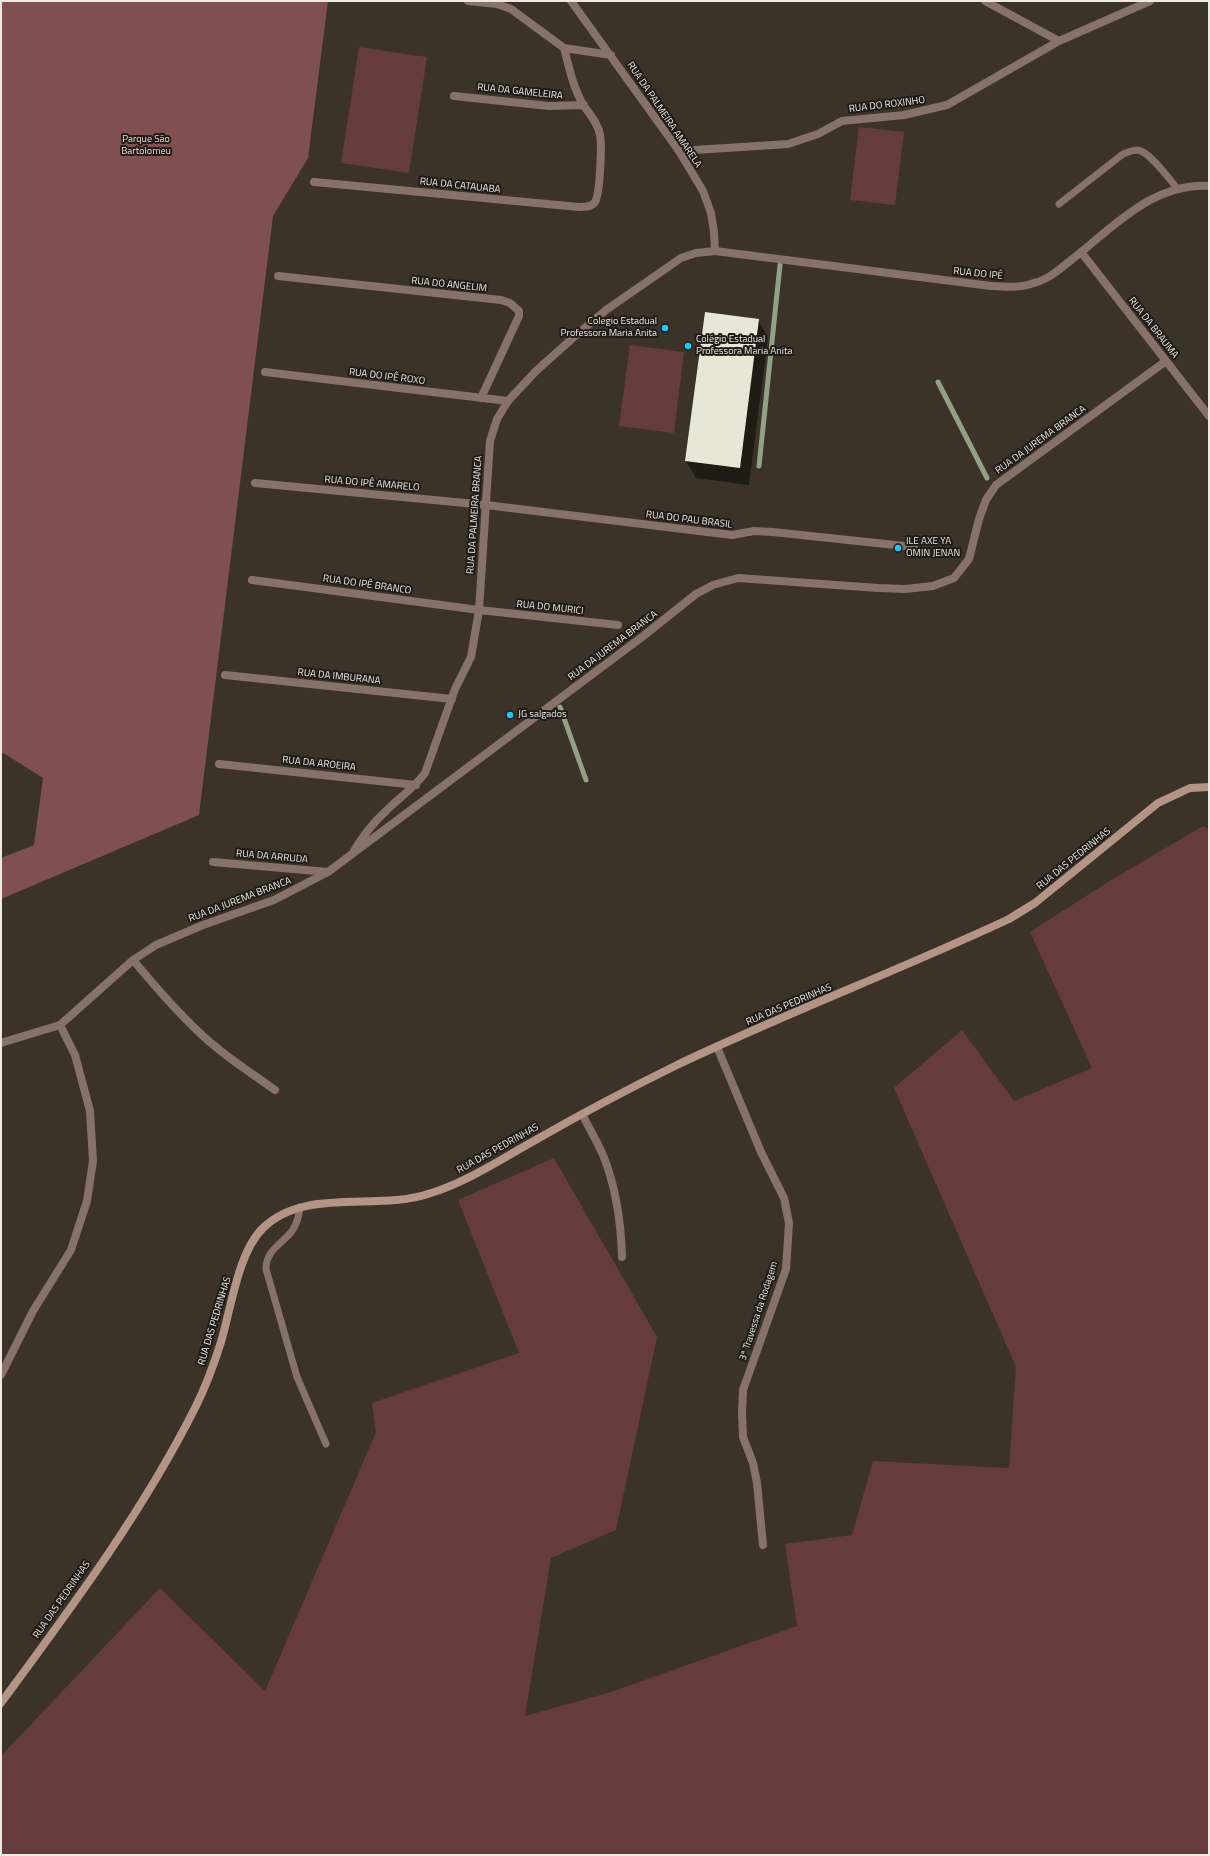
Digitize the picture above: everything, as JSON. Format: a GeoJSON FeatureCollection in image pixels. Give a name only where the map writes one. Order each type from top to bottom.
{"type":"FeatureCollection","features":[{"type":"Feature","properties":{"kind":"main road","name":"RUA DAS PEDRINHAS"},"geometry":{"type":"LineString","coordinates":[[1,1703],[152,1488],[199,1401],[210,1374],[245,1257],[253,1240],[262,1229],[271,1222],[285,1213],[316,1204],[395,1201],[424,1196],[451,1186],[582,1114],[676,1065],[1009,919],[1035,903],[1158,803],[1190,788],[1209,787]]}},
{"type":"Feature","properties":{"kind":"street"},"geometry":{"type":"LineString","coordinates":[[468,1],[497,4],[510,9],[564,48],[611,55]]}},
{"type":"Feature","properties":{"kind":"street","name":"RUA DA PALMEIRA AMARELA"},"geometry":{"type":"LineString","coordinates":[[571,1],[679,151],[703,191],[711,213],[715,251]]}},
{"type":"Feature","properties":{"kind":"street"},"geometry":{"type":"LineString","coordinates":[[985,1],[1059,41]]}},
{"type":"Feature","properties":{"kind":"street","name":"RUA DO ROXINHO"},"geometry":{"type":"LineString","coordinates":[[679,151],[788,144],[818,134],[842,121],[904,115],[947,105],[1059,41],[1150,1]]}},
{"type":"Feature","properties":{"kind":"street","name":"RUA DA GAMELEIRA"},"geometry":{"type":"LineString","coordinates":[[564,48],[572,79],[584,105],[593,118],[601,135],[598,196]]}},
{"type":"Feature","properties":{"kind":"street","name":"RUA DA GAMELEIRA"},"geometry":{"type":"LineString","coordinates":[[454,96],[550,106],[584,105]]}},
{"type":"Feature","properties":{"kind":"street","name":"RUA DA CATAUABA"},"geometry":{"type":"LineString","coordinates":[[314,182],[587,208],[592,205],[598,196]]}},
{"type":"Feature","properties":{"kind":"street","name":"RUA DO IPÊ"},"geometry":{"type":"LineString","coordinates":[[715,251],[1012,287],[1034,283],[1053,274],[1141,205],[1158,195],[1177,188],[1197,185],[1209,186]]}},
{"type":"Feature","properties":{"kind":"street","name":"RUA DA PALMEIRA BRANCA"},"geometry":{"type":"LineString","coordinates":[[351,855],[366,831],[387,810],[416,785],[425,773],[452,699],[471,657],[479,610],[490,441],[497,419],[508,401],[536,371],[606,310],[681,258],[696,253],[715,251]]}},
{"type":"Feature","properties":{"kind":"street","name":"RUA DA BRAUMA"},"geometry":{"type":"LineString","coordinates":[[1081,252],[1209,416]]}},
{"type":"Feature","properties":{"kind":"street","name":"RUA DO ANGELIM"},"geometry":{"type":"LineString","coordinates":[[278,276],[501,300],[516,307],[520,311],[519,316],[481,398]]}},
{"type":"Feature","properties":{"kind":"street","name":"RUA DA JUREMA BRANCA"},"geometry":{"type":"LineString","coordinates":[[60,1025],[133,960],[156,945],[175,936],[274,900],[328,872],[636,642],[696,594],[713,585],[738,578],[904,589],[934,586],[954,578],[969,559],[979,519],[986,500],[996,485],[1166,360]]}},
{"type":"Feature","properties":{"kind":"street","name":"RUA DO IPÊ ROXO"},"geometry":{"type":"LineString","coordinates":[[265,372],[508,401]]}},
{"type":"Feature","properties":{"kind":"street","name":"RUA DO IPÊ AMARELO"},"geometry":{"type":"LineString","coordinates":[[255,483],[486,505]]}},
{"type":"Feature","properties":{"kind":"street","name":"RUA DO PAU BRASIL"},"geometry":{"type":"LineString","coordinates":[[486,505],[732,535],[754,531],[773,532],[914,546]]}},
{"type":"Feature","properties":{"kind":"street","name":"RUA DO IPÊ BRANCO"},"geometry":{"type":"LineString","coordinates":[[252,580],[479,610]]}},
{"type":"Feature","properties":{"kind":"street","name":"RUA DO MURICI"},"geometry":{"type":"LineString","coordinates":[[479,610],[618,625]]}},
{"type":"Feature","properties":{"kind":"street","name":"RUA DA IMBURANA"},"geometry":{"type":"LineString","coordinates":[[225,675],[452,699]]}},
{"type":"Feature","properties":{"kind":"street","name":"RUA DA AROEIRA"},"geometry":{"type":"LineString","coordinates":[[219,764],[416,785]]}},
{"type":"Feature","properties":{"kind":"street","name":"RUA DA ARRUDA"},"geometry":{"type":"LineString","coordinates":[[213,862],[328,872]]}},
{"type":"Feature","properties":{"kind":"street"},"geometry":{"type":"LineString","coordinates":[[133,960],[202,1035],[231,1059],[275,1090]]}},
{"type":"Feature","properties":{"kind":"street"},"geometry":{"type":"LineString","coordinates":[[1,1043],[60,1025],[75,1055],[90,1111],[93,1161],[87,1201],[71,1250],[33,1311],[1,1375]]}},
{"type":"Feature","properties":{"kind":"street","name":"3ª Travessa da Rodagem"},"geometry":{"type":"LineString","coordinates":[[717,1047],[761,1152],[784,1198],[789,1223],[786,1268],[743,1390],[743,1437],[753,1463],[757,1483],[763,1546]]}},
{"type":"Feature","properties":{"kind":"street"},"geometry":{"type":"LineString","coordinates":[[582,1114],[603,1155],[612,1183],[618,1209],[622,1257]]}},
{"type":"Feature","properties":{"kind":"lane"},"geometry":{"type":"LineString","coordinates":[[1060,204],[1123,154],[1130,151],[1139,150],[1148,156],[1177,188]]}},
{"type":"Feature","properties":{"kind":"lane"},"geometry":{"type":"LineString","coordinates":[[300,1208],[296,1224],[285,1239],[272,1250],[266,1262],[266,1269],[297,1377],[326,1444]]}},
{"type":"Feature","properties":{"kind":"shaded area"},"geometry":{"type":"Polygon","coordinates":[[[359,47],[427,57],[409,173],[341,163],[359,47]]]}},
{"type":"Feature","properties":{"kind":"shaded area"},"geometry":{"type":"Polygon","coordinates":[[[859,127],[904,132],[895,205],[850,200],[859,127]]]}},
{"type":"Feature","properties":{"kind":"shaded area"},"geometry":{"type":"Polygon","coordinates":[[[630,345],[684,352],[674,433],[619,426],[630,345]]]}},
{"type":"Feature","properties":{"kind":"shaded area"},"geometry":{"type":"Polygon","coordinates":[[[1203,826],[1209,829],[1209,1855],[1,1855],[1,1756],[160,1588],[265,1691],[376,1432],[372,1403],[519,1353],[458,1200],[554,1158],[657,1337],[616,1530],[551,1558],[525,1716],[611,1692],[797,1626],[785,1544],[852,1535],[873,1461],[1009,1468],[1016,1367],[894,1088],[962,1030],[1014,1101],[1092,1068],[1030,932],[1108,882],[1203,826]]]}},
{"type":"Feature","properties":{"kind":"green space","name":"Parque São Bartolomeu"},"geometry":{"type":"Polygon","coordinates":[[[1,1],[328,1],[308,158],[273,216],[199,815],[1,899],[1,858],[34,845],[43,778],[1,753],[1,1]]]}},
{"type":"Feature","properties":{"kind":"building"},"geometry":{"type":"Polygon","coordinates":[[[705,312],[759,319],[740,468],[685,461],[705,312]]]}},
{"type":"Feature","properties":{"kind":"waterway"},"geometry":{"type":"LineString","coordinates":[[759,466],[780,265]]}},
{"type":"Feature","properties":{"kind":"waterway"},"geometry":{"type":"LineString","coordinates":[[938,382],[987,478]]}},
{"type":"Feature","properties":{"kind":"waterway"},"geometry":{"type":"LineString","coordinates":[[560,707],[586,780]]}},
{"type":"Feature","properties":{"kind":"place","name":"Colegio Estadual Professora Maria Anita"},"geometry":{"type":"Point","coordinates":[665,328]}},
{"type":"Feature","properties":{"kind":"place","name":"Colégio Estadual Professora Maria Anita"},"geometry":{"type":"Point","coordinates":[688,346]}},
{"type":"Feature","properties":{"kind":"place","name":"ILE AXE YA OMIN JENAN"},"geometry":{"type":"Point","coordinates":[898,548]}},
{"type":"Feature","properties":{"kind":"place","name":"JG salgados"},"geometry":{"type":"Point","coordinates":[510,715]}}]}
